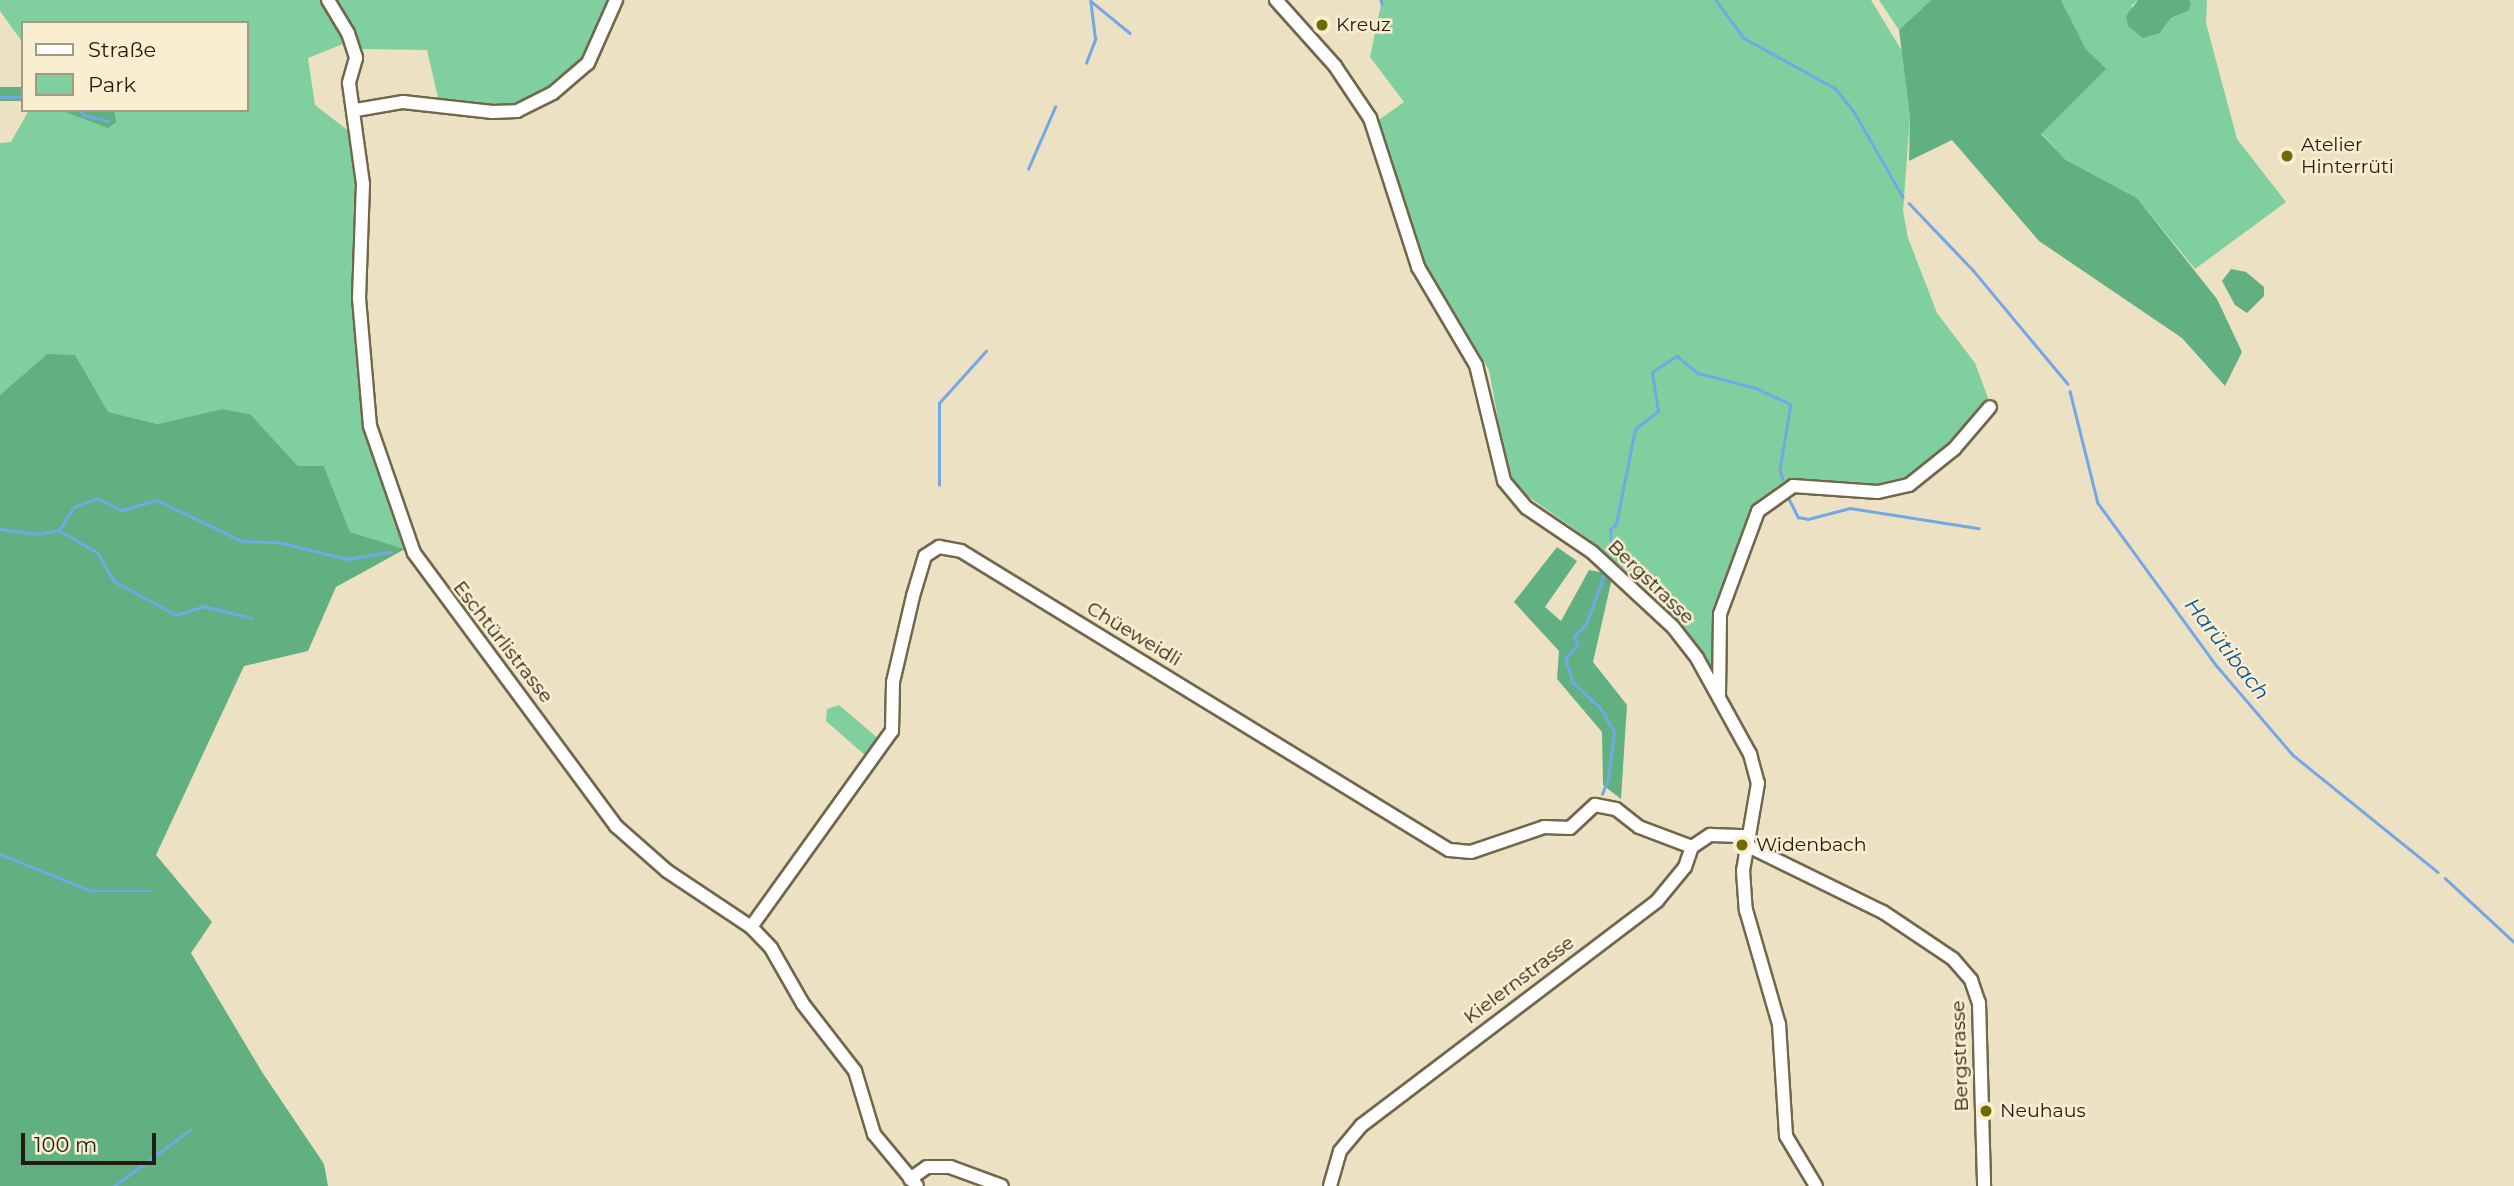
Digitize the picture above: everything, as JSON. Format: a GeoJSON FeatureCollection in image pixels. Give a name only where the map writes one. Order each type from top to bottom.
{"type":"FeatureCollection","features":[{"type":"Feature","properties":{"kind":"street","name":"Eschtürlistrasse"},"geometry":{"type":"LineString","coordinates":[[328,0],[353,47],[355,66],[349,83],[356,110],[363,184],[359,298],[367,406],[373,440],[414,554],[616,826],[667,871],[751,927],[784,966],[803,1004],[855,1071],[874,1134],[913,1182]]}},
{"type":"Feature","properties":{"kind":"street"},"geometry":{"type":"LineString","coordinates":[[356,110],[403,102],[492,112],[517,111],[553,93],[588,63],[616,0]]}},
{"type":"Feature","properties":{"kind":"street","name":"Bergstrasse"},"geometry":{"type":"LineString","coordinates":[[1276,0],[1335,66],[1370,118],[1418,267],[1476,365],[1495,455],[1509,489],[1527,508],[1592,552],[1656,609],[1686,642],[1719,696],[1755,767],[1757,799],[1748,841],[1883,912],[1953,959],[1971,980],[1979,1003],[1984,1186]]}},
{"type":"Feature","properties":{"kind":"street"},"geometry":{"type":"LineString","coordinates":[[1719,696],[1720,614],[1758,511],[1793,486],[1878,492],[1909,485],[1954,449],[1990,407]]}},
{"type":"Feature","properties":{"kind":"street","name":"Chüeweidli"},"geometry":{"type":"LineString","coordinates":[[751,927],[892,731],[893,682],[913,596],[925,556],[939,547],[961,551],[1449,850],[1471,852],[1545,827],[1570,828],[1595,805],[1616,809],[1639,827],[1692,847]]}},
{"type":"Feature","properties":{"kind":"street"},"geometry":{"type":"LineString","coordinates":[[1692,847],[1710,835],[1748,841],[1744,900],[1782,1044],[1782,1116],[1799,1164],[1816,1186]]}},
{"type":"Feature","properties":{"kind":"street","name":"Kielernstrasse"},"geometry":{"type":"LineString","coordinates":[[1330,1186],[1340,1151],[1362,1125],[1657,901],[1685,867],[1692,847]]}},
{"type":"Feature","properties":{"kind":"street"},"geometry":{"type":"LineString","coordinates":[[913,1182],[927,1167],[950,1167],[1002,1186]]}},
{"type":"Feature","properties":{"kind":"green space"},"geometry":{"type":"Polygon","coordinates":[[[0,0],[325,0],[348,42],[308,58],[315,105],[354,135],[362,404],[369,449],[405,549],[350,532],[324,466],[298,466],[250,414],[222,409],[159,424],[107,412],[47,354],[0,395],[0,143],[11,142],[28,112],[248,112],[248,21],[21,21],[21,40],[0,11],[0,0]]]}},
{"type":"Feature","properties":{"kind":"green space"},"geometry":{"type":"Polygon","coordinates":[[[332,0],[614,0],[590,53],[557,86],[511,109],[439,102],[427,50],[357,49],[332,0]]]}},
{"type":"Feature","properties":{"kind":"green space"},"geometry":{"type":"Polygon","coordinates":[[[1382,0],[1871,0],[1902,51],[1910,117],[1903,211],[1908,238],[1937,313],[1975,363],[1988,398],[1984,409],[1959,439],[1909,482],[1881,488],[1797,479],[1779,485],[1755,505],[1716,607],[1717,678],[1696,644],[1656,596],[1590,540],[1516,488],[1507,469],[1489,370],[1417,249],[1376,122],[1404,102],[1370,57],[1382,0]]]}},
{"type":"Feature","properties":{"kind":"green space"},"geometry":{"type":"Polygon","coordinates":[[[1879,0],[1931,0],[1899,30],[1879,0]]]}},
{"type":"Feature","properties":{"kind":"green space"},"geometry":{"type":"Polygon","coordinates":[[[1931,0],[2061,0],[2086,49],[2106,69],[2041,134],[2066,160],[2137,198],[2217,299],[2242,352],[2225,386],[2182,338],[2039,241],[1952,140],[1909,161],[1910,117],[1899,30],[1931,0]]]}},
{"type":"Feature","properties":{"kind":"green space"},"geometry":{"type":"Polygon","coordinates":[[[2061,0],[2138,0],[2131,6],[2160,33],[2171,18],[2188,11],[2189,0],[2207,0],[2206,23],[2237,139],[2286,202],[2195,269],[2137,198],[2066,160],[2041,133],[2105,69],[2086,49],[2061,0]]]}},
{"type":"Feature","properties":{"kind":"green space"},"geometry":{"type":"Polygon","coordinates":[[[2138,0],[2189,0],[2191,4],[2188,11],[2171,18],[2160,33],[2143,38],[2128,26],[2126,16],[2138,0]]]}},
{"type":"Feature","properties":{"kind":"green space"},"geometry":{"type":"Polygon","coordinates":[[[0,87],[21,87],[21,101],[0,101],[0,87]]]}},
{"type":"Feature","properties":{"kind":"green space"},"geometry":{"type":"Polygon","coordinates":[[[65,112],[114,112],[116,122],[108,128],[65,112]]]}},
{"type":"Feature","properties":{"kind":"green space"},"geometry":{"type":"Polygon","coordinates":[[[2231,269],[2246,272],[2264,287],[2264,296],[2247,313],[2235,305],[2222,281],[2231,269]]]}},
{"type":"Feature","properties":{"kind":"green space"},"geometry":{"type":"Polygon","coordinates":[[[47,354],[75,355],[108,412],[158,424],[222,409],[250,414],[298,466],[324,466],[350,532],[405,549],[336,587],[308,651],[244,666],[156,855],[212,922],[191,953],[262,1072],[324,1164],[328,1186],[0,1186],[0,395],[47,354]]]}},
{"type":"Feature","properties":{"kind":"green space"},"geometry":{"type":"Polygon","coordinates":[[[1557,547],[1577,561],[1545,607],[1561,621],[1589,570],[1613,574],[1593,662],[1627,705],[1621,799],[1603,785],[1602,732],[1557,679],[1559,651],[1514,602],[1557,547]]]}},
{"type":"Feature","properties":{"kind":"green space"},"geometry":{"type":"Polygon","coordinates":[[[839,705],[880,740],[866,756],[826,721],[827,709],[839,705]]]}},
{"type":"Feature","properties":{"kind":"waterway"},"geometry":{"type":"LineString","coordinates":[[1086,63],[1095,39],[1090,0]]}},
{"type":"Feature","properties":{"kind":"waterway"},"geometry":{"type":"LineString","coordinates":[[1381,0],[1382,4]]}},
{"type":"Feature","properties":{"kind":"waterway","name":"Harütibach"},"geometry":{"type":"LineString","coordinates":[[1716,0],[1744,38],[1835,88],[1853,110],[1903,197]]}},
{"type":"Feature","properties":{"kind":"waterway"},"geometry":{"type":"LineString","coordinates":[[1092,2],[1130,33]]}},
{"type":"Feature","properties":{"kind":"waterway"},"geometry":{"type":"LineString","coordinates":[[0,97],[21,96]]}},
{"type":"Feature","properties":{"kind":"waterway"},"geometry":{"type":"LineString","coordinates":[[1028,169],[1055,107]]}},
{"type":"Feature","properties":{"kind":"waterway"},"geometry":{"type":"LineString","coordinates":[[82,112],[108,121]]}},
{"type":"Feature","properties":{"kind":"waterway","name":"Harütibach"},"geometry":{"type":"LineString","coordinates":[[1909,203],[1973,270],[2068,384]]}},
{"type":"Feature","properties":{"kind":"waterway"},"geometry":{"type":"LineString","coordinates":[[939,485],[939,403],[986,351]]}},
{"type":"Feature","properties":{"kind":"waterway"},"geometry":{"type":"LineString","coordinates":[[1611,553],[1610,530],[1616,524],[1635,429],[1658,411],[1652,372],[1677,356],[1698,373],[1756,388],[1791,404],[1780,470],[1783,479]]}},
{"type":"Feature","properties":{"kind":"waterway","name":"Harütibach"},"geometry":{"type":"LineString","coordinates":[[2070,391],[2098,503],[2217,666],[2293,755],[2438,872]]}},
{"type":"Feature","properties":{"kind":"waterway"},"geometry":{"type":"LineString","coordinates":[[1787,495],[1798,517],[1808,519],[1850,508],[1978,528]]}},
{"type":"Feature","properties":{"kind":"waterway"},"geometry":{"type":"LineString","coordinates":[[0,529],[36,534],[59,530],[74,507],[97,498],[122,510],[157,500],[242,541],[278,542],[348,559],[390,552]]}},
{"type":"Feature","properties":{"kind":"waterway"},"geometry":{"type":"LineString","coordinates":[[59,530],[98,553],[114,581],[176,615],[203,606],[252,618]]}},
{"type":"Feature","properties":{"kind":"waterway"},"geometry":{"type":"LineString","coordinates":[[1602,794],[1608,779],[1614,732],[1600,708],[1573,683],[1565,659],[1577,646],[1574,636],[1586,625],[1605,571]]}},
{"type":"Feature","properties":{"kind":"waterway"},"geometry":{"type":"LineString","coordinates":[[0,854],[92,891],[151,891]]}},
{"type":"Feature","properties":{"kind":"waterway"},"geometry":{"type":"LineString","coordinates":[[2445,878],[2514,942]]}},
{"type":"Feature","properties":{"kind":"waterway"},"geometry":{"type":"LineString","coordinates":[[114,1186],[190,1130]]}},
{"type":"Feature","properties":{"kind":"place","name":"Kreuz"},"geometry":{"type":"Point","coordinates":[1322,25]}},
{"type":"Feature","properties":{"kind":"place","name":"Atelier Hinterrüti"},"geometry":{"type":"Point","coordinates":[2287,156]}},
{"type":"Feature","properties":{"kind":"place","name":"Widenbach"},"geometry":{"type":"Point","coordinates":[1742,845]}},
{"type":"Feature","properties":{"kind":"place","name":"Neuhaus"},"geometry":{"type":"Point","coordinates":[1986,1111]}}]}
